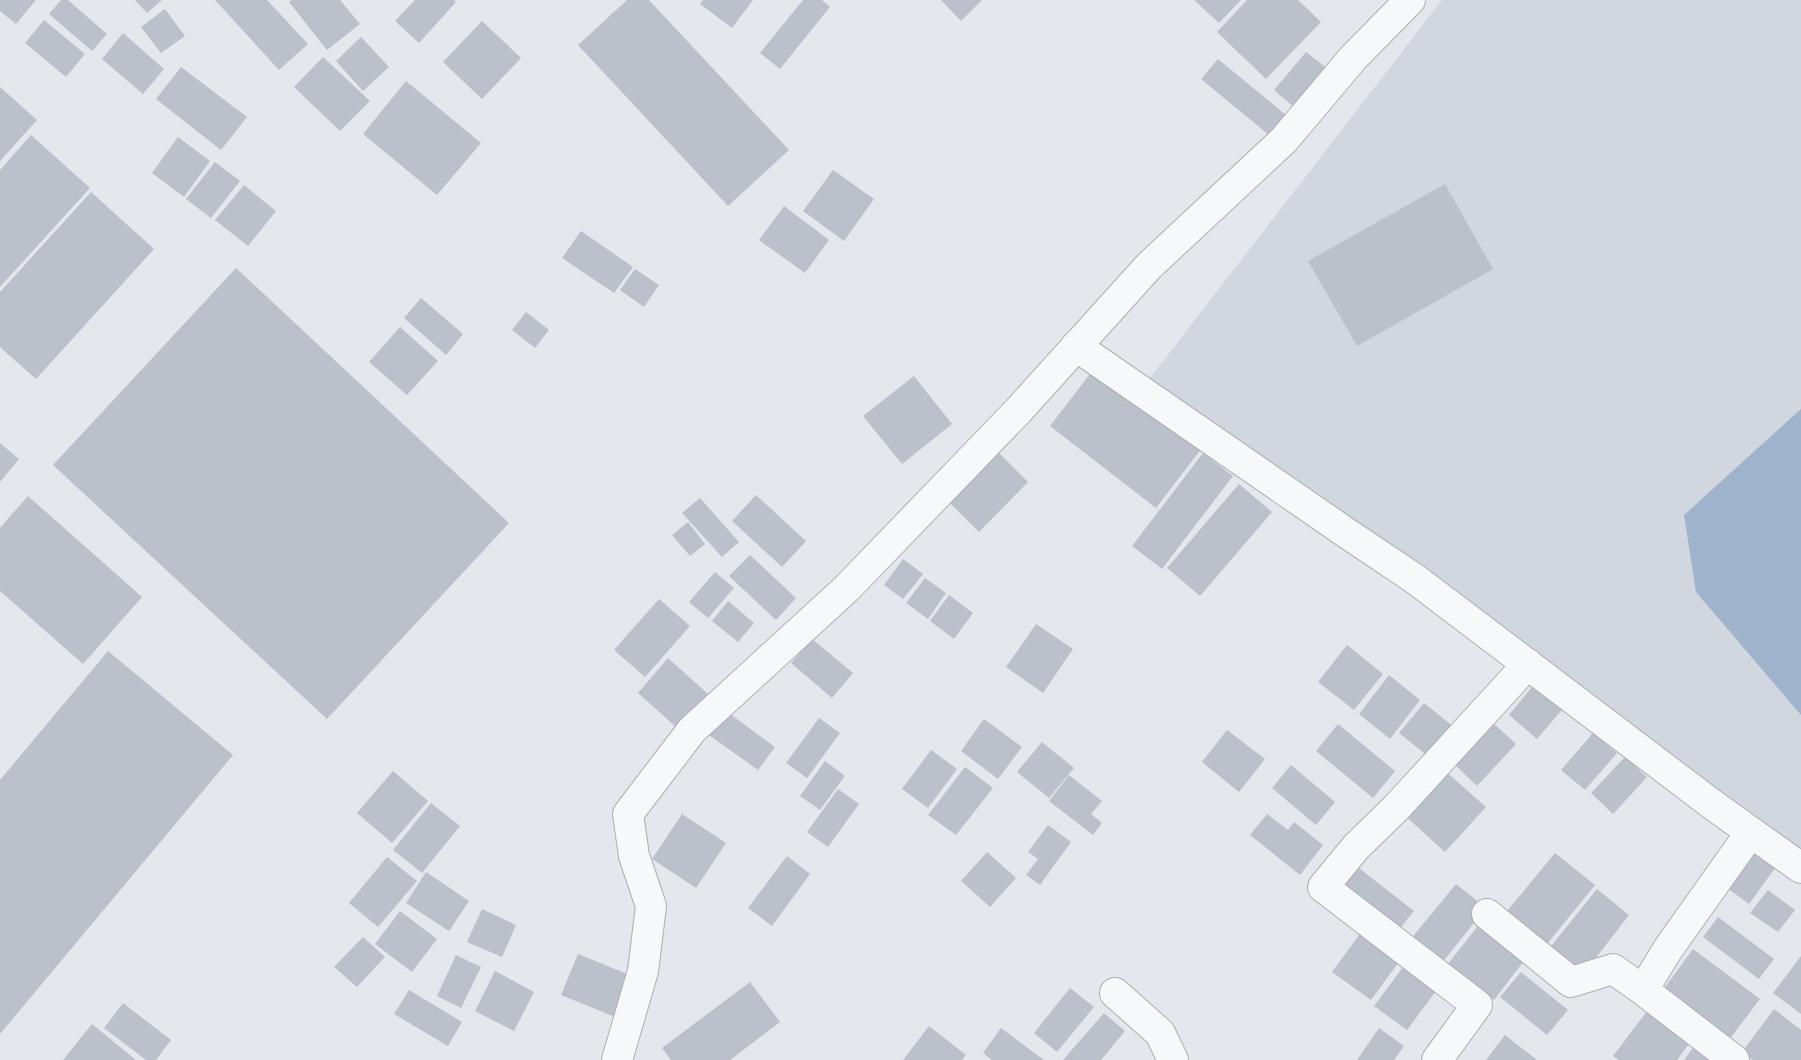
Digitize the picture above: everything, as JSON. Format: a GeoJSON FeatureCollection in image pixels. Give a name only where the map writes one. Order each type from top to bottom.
{"type":"FeatureCollection","features":[{"type":"Feature","properties":{"kind":"street"},"geometry":{"type":"LineString","coordinates":[[617,1060],[643,971],[651,906],[634,856],[628,813],[692,730],[846,589],[1018,411],[1149,266],[1284,140],[1353,58],[1410,0]]}},
{"type":"Feature","properties":{"kind":"street"},"geometry":{"type":"LineString","coordinates":[[1076,346],[1317,514],[1415,579],[1713,805],[1801,868]]}},
{"type":"Feature","properties":{"kind":"street"},"geometry":{"type":"LineString","coordinates":[[1437,1060],[1476,1005],[1323,887],[1356,847],[1397,807],[1528,664]]}},
{"type":"Feature","properties":{"kind":"street"},"geometry":{"type":"LineString","coordinates":[[1643,990],[1668,949],[1751,832]]}},
{"type":"Feature","properties":{"kind":"street"},"geometry":{"type":"LineString","coordinates":[[1487,914],[1571,982],[1612,969],[1734,1060]]}},
{"type":"Feature","properties":{"kind":"street"},"geometry":{"type":"LineString","coordinates":[[1115,993],[1160,1033],[1173,1060]]}},
{"type":"Feature","properties":{"kind":"shaded area"},"geometry":{"type":"Polygon","coordinates":[[[1442,0],[1801,0],[1801,850],[1150,378],[1442,0]]]}},
{"type":"Feature","properties":{"kind":"water"},"geometry":{"type":"Polygon","coordinates":[[[1801,409],[1801,715],[1696,592],[1684,515],[1801,409]]]}},
{"type":"Feature","properties":{"kind":"building"},"geometry":{"type":"Polygon","coordinates":[[[0,0],[36,0],[16,24],[0,11],[0,0]]]}},
{"type":"Feature","properties":{"kind":"building"},"geometry":{"type":"Polygon","coordinates":[[[61,0],[68,0],[107,34],[92,51],[49,14],[61,0]]]}},
{"type":"Feature","properties":{"kind":"building"},"geometry":{"type":"Polygon","coordinates":[[[135,0],[162,0],[147,13],[135,0]]]}},
{"type":"Feature","properties":{"kind":"building"},"geometry":{"type":"Polygon","coordinates":[[[215,0],[267,0],[308,44],[279,70],[215,0]]]}},
{"type":"Feature","properties":{"kind":"building"},"geometry":{"type":"Polygon","coordinates":[[[292,0],[340,0],[360,24],[327,50],[289,2],[292,0]]]}},
{"type":"Feature","properties":{"kind":"building"},"geometry":{"type":"Polygon","coordinates":[[[415,0],[454,0],[456,2],[419,43],[395,21],[415,0]]]}},
{"type":"Feature","properties":{"kind":"building"},"geometry":{"type":"Polygon","coordinates":[[[627,0],[649,0],[789,150],[728,206],[578,45],[627,0]]]}},
{"type":"Feature","properties":{"kind":"building"},"geometry":{"type":"Polygon","coordinates":[[[703,0],[753,0],[732,28],[700,4],[703,0]]]}},
{"type":"Feature","properties":{"kind":"building"},"geometry":{"type":"Polygon","coordinates":[[[803,0],[822,0],[830,7],[780,69],[760,53],[803,0]]]}},
{"type":"Feature","properties":{"kind":"building"},"geometry":{"type":"Polygon","coordinates":[[[941,0],[982,0],[961,21],[941,0]]]}},
{"type":"Feature","properties":{"kind":"building"},"geometry":{"type":"Polygon","coordinates":[[[1194,0],[1241,0],[1219,23],[1194,0]]]}},
{"type":"Feature","properties":{"kind":"building"},"geometry":{"type":"Polygon","coordinates":[[[1247,0],[1298,0],[1321,22],[1266,79],[1217,32],[1247,0]]]}},
{"type":"Feature","properties":{"kind":"building"},"geometry":{"type":"Polygon","coordinates":[[[165,9],[185,36],[161,53],[141,27],[165,9]]]}},
{"type":"Feature","properties":{"kind":"building"},"geometry":{"type":"Polygon","coordinates":[[[44,20],[85,54],[66,77],[25,43],[44,20]]]}},
{"type":"Feature","properties":{"kind":"building"},"geometry":{"type":"Polygon","coordinates":[[[482,21],[521,58],[482,99],[443,62],[482,21]]]}},
{"type":"Feature","properties":{"kind":"building"},"geometry":{"type":"Polygon","coordinates":[[[123,33],[164,69],[143,94],[102,59],[123,33]]]}},
{"type":"Feature","properties":{"kind":"building"},"geometry":{"type":"Polygon","coordinates":[[[361,37],[389,67],[363,91],[336,61],[361,37]]]}},
{"type":"Feature","properties":{"kind":"building"},"geometry":{"type":"Polygon","coordinates":[[[1306,52],[1328,69],[1295,108],[1274,90],[1306,52]]]}},
{"type":"Feature","properties":{"kind":"building"},"geometry":{"type":"Polygon","coordinates":[[[323,57],[370,101],[340,131],[294,87],[323,57]]]}},
{"type":"Feature","properties":{"kind":"building"},"geometry":{"type":"Polygon","coordinates":[[[1218,59],[1286,115],[1269,135],[1201,79],[1218,59]]]}},
{"type":"Feature","properties":{"kind":"building"},"geometry":{"type":"Polygon","coordinates":[[[181,67],[247,117],[221,150],[156,99],[181,67]]]}},
{"type":"Feature","properties":{"kind":"building"},"geometry":{"type":"Polygon","coordinates":[[[406,81],[481,143],[437,195],[363,134],[406,81]]]}},
{"type":"Feature","properties":{"kind":"building"},"geometry":{"type":"Polygon","coordinates":[[[0,87],[37,120],[0,161],[0,87]]]}},
{"type":"Feature","properties":{"kind":"building"},"geometry":{"type":"Polygon","coordinates":[[[31,135],[90,188],[0,287],[0,170],[31,135]]]}},
{"type":"Feature","properties":{"kind":"building"},"geometry":{"type":"Polygon","coordinates":[[[178,137],[210,161],[184,197],[152,173],[178,137]]]}},
{"type":"Feature","properties":{"kind":"building"},"geometry":{"type":"Polygon","coordinates":[[[215,162],[240,181],[211,218],[186,199],[215,162]]]}},
{"type":"Feature","properties":{"kind":"building"},"geometry":{"type":"Polygon","coordinates":[[[833,170],[874,199],[844,241],[803,211],[833,170]]]}},
{"type":"Feature","properties":{"kind":"building"},"geometry":{"type":"Polygon","coordinates":[[[1445,184],[1493,269],[1357,346],[1308,261],[1445,184]]]}},
{"type":"Feature","properties":{"kind":"building"},"geometry":{"type":"Polygon","coordinates":[[[244,185],[276,211],[248,246],[215,220],[244,185]]]}},
{"type":"Feature","properties":{"kind":"building"},"geometry":{"type":"Polygon","coordinates":[[[91,192],[154,249],[36,379],[0,347],[0,292],[91,192]]]}},
{"type":"Feature","properties":{"kind":"building"},"geometry":{"type":"Polygon","coordinates":[[[784,206],[829,240],[805,273],[759,240],[784,206]]]}},
{"type":"Feature","properties":{"kind":"building"},"geometry":{"type":"Polygon","coordinates":[[[581,231],[633,267],[614,293],[562,258],[581,231]]]}},
{"type":"Feature","properties":{"kind":"building"},"geometry":{"type":"Polygon","coordinates":[[[236,268],[509,523],[327,719],[53,465],[236,268]]]}},
{"type":"Feature","properties":{"kind":"building"},"geometry":{"type":"Polygon","coordinates":[[[635,269],[659,285],[644,307],[620,290],[635,269]]]}},
{"type":"Feature","properties":{"kind":"building"},"geometry":{"type":"Polygon","coordinates":[[[421,298],[463,334],[446,355],[404,318],[421,298]]]}},
{"type":"Feature","properties":{"kind":"building"},"geometry":{"type":"Polygon","coordinates":[[[526,312],[549,330],[535,348],[512,330],[526,312]]]}},
{"type":"Feature","properties":{"kind":"building"},"geometry":{"type":"Polygon","coordinates":[[[400,327],[438,361],[407,395],[369,362],[400,327]]]}},
{"type":"Feature","properties":{"kind":"building"},"geometry":{"type":"Polygon","coordinates":[[[1096,366],[1202,448],[1156,508],[1050,426],[1096,366]]]}},
{"type":"Feature","properties":{"kind":"building"},"geometry":{"type":"Polygon","coordinates":[[[914,376],[952,424],[902,464],[863,416],[914,376]]]}},
{"type":"Feature","properties":{"kind":"building"},"geometry":{"type":"Polygon","coordinates":[[[0,443],[19,459],[0,482],[0,443]]]}},
{"type":"Feature","properties":{"kind":"building"},"geometry":{"type":"Polygon","coordinates":[[[999,453],[1028,482],[979,532],[950,503],[999,453]]]}},
{"type":"Feature","properties":{"kind":"building"},"geometry":{"type":"Polygon","coordinates":[[[1203,453],[1233,476],[1162,569],[1132,546],[1203,453]]]}},
{"type":"Feature","properties":{"kind":"building"},"geometry":{"type":"Polygon","coordinates":[[[1239,484],[1272,512],[1200,596],[1167,568],[1239,484]]]}},
{"type":"Feature","properties":{"kind":"building"},"geometry":{"type":"Polygon","coordinates":[[[756,495],[806,541],[782,567],[732,521],[756,495]]]}},
{"type":"Feature","properties":{"kind":"building"},"geometry":{"type":"Polygon","coordinates":[[[28,496],[142,597],[83,664],[0,591],[0,528],[28,496]]]}},
{"type":"Feature","properties":{"kind":"building"},"geometry":{"type":"Polygon","coordinates":[[[700,498],[739,542],[722,557],[682,513],[700,498]]]}},
{"type":"Feature","properties":{"kind":"building"},"geometry":{"type":"Polygon","coordinates":[[[688,522],[705,544],[690,556],[672,535],[688,522]]]}},
{"type":"Feature","properties":{"kind":"building"},"geometry":{"type":"Polygon","coordinates":[[[750,555],[796,598],[776,620],[729,576],[750,555]]]}},
{"type":"Feature","properties":{"kind":"building"},"geometry":{"type":"Polygon","coordinates":[[[903,559],[923,574],[903,599],[884,585],[903,559]]]}},
{"type":"Feature","properties":{"kind":"building"},"geometry":{"type":"Polygon","coordinates":[[[715,572],[734,588],[708,618],[689,602],[715,572]]]}},
{"type":"Feature","properties":{"kind":"building"},"geometry":{"type":"Polygon","coordinates":[[[925,578],[946,593],[928,619],[906,603],[925,578]]]}},
{"type":"Feature","properties":{"kind":"building"},"geometry":{"type":"Polygon","coordinates":[[[949,595],[973,613],[954,639],[930,621],[949,595]]]}},
{"type":"Feature","properties":{"kind":"building"},"geometry":{"type":"Polygon","coordinates":[[[659,599],[690,626],[645,677],[614,650],[659,599]]]}},
{"type":"Feature","properties":{"kind":"building"},"geometry":{"type":"Polygon","coordinates":[[[728,601],[754,623],[738,642],[712,621],[728,601]]]}},
{"type":"Feature","properties":{"kind":"building"},"geometry":{"type":"Polygon","coordinates":[[[1036,624],[1073,649],[1043,693],[1006,667],[1036,624]]]}},
{"type":"Feature","properties":{"kind":"building"},"geometry":{"type":"Polygon","coordinates":[[[812,639],[853,673],[832,698],[791,663],[812,639]]]}},
{"type":"Feature","properties":{"kind":"building"},"geometry":{"type":"Polygon","coordinates":[[[1347,645],[1383,674],[1354,710],[1318,682],[1347,645]]]}},
{"type":"Feature","properties":{"kind":"building"},"geometry":{"type":"Polygon","coordinates":[[[108,651],[233,755],[0,1034],[0,780],[108,651]]]}},
{"type":"Feature","properties":{"kind":"building"},"geometry":{"type":"Polygon","coordinates":[[[668,658],[708,694],[677,728],[638,693],[668,658]]]}},
{"type":"Feature","properties":{"kind":"building"},"geometry":{"type":"Polygon","coordinates":[[[1389,675],[1420,700],[1390,739],[1359,714],[1389,675]]]}},
{"type":"Feature","properties":{"kind":"building"},"geometry":{"type":"Polygon","coordinates":[[[1537,681],[1566,705],[1537,739],[1509,715],[1537,681]]]}},
{"type":"Feature","properties":{"kind":"building"},"geometry":{"type":"Polygon","coordinates":[[[1424,703],[1459,731],[1434,761],[1399,733],[1424,703]]]}},
{"type":"Feature","properties":{"kind":"building"},"geometry":{"type":"Polygon","coordinates":[[[726,711],[775,747],[758,770],[709,735],[726,711]]]}},
{"type":"Feature","properties":{"kind":"building"},"geometry":{"type":"Polygon","coordinates":[[[819,718],[840,733],[807,778],[786,763],[819,718]]]}},
{"type":"Feature","properties":{"kind":"building"},"geometry":{"type":"Polygon","coordinates":[[[984,719],[1022,747],[998,779],[961,751],[984,719]]]}},
{"type":"Feature","properties":{"kind":"building"},"geometry":{"type":"Polygon","coordinates":[[[1493,723],[1516,744],[1477,786],[1454,764],[1493,723]]]}},
{"type":"Feature","properties":{"kind":"building"},"geometry":{"type":"Polygon","coordinates":[[[1338,724],[1395,771],[1373,798],[1316,751],[1338,724]]]}},
{"type":"Feature","properties":{"kind":"building"},"geometry":{"type":"Polygon","coordinates":[[[1227,730],[1265,759],[1239,792],[1202,762],[1227,730]]]}},
{"type":"Feature","properties":{"kind":"building"},"geometry":{"type":"Polygon","coordinates":[[[1593,733],[1617,753],[1585,790],[1561,770],[1593,733]]]}},
{"type":"Feature","properties":{"kind":"building"},"geometry":{"type":"Polygon","coordinates":[[[1042,742],[1074,768],[1049,798],[1017,772],[1042,742]]]}},
{"type":"Feature","properties":{"kind":"building"},"geometry":{"type":"Polygon","coordinates":[[[931,750],[957,769],[928,808],[902,789],[931,750]]]}},
{"type":"Feature","properties":{"kind":"building"},"geometry":{"type":"Polygon","coordinates":[[[1625,757],[1647,777],[1613,814],[1591,793],[1625,757]]]}},
{"type":"Feature","properties":{"kind":"building"},"geometry":{"type":"Polygon","coordinates":[[[825,761],[845,776],[820,810],[800,796],[825,761]]]}},
{"type":"Feature","properties":{"kind":"building"},"geometry":{"type":"Polygon","coordinates":[[[1291,765],[1335,802],[1316,825],[1272,788],[1291,765]]]}},
{"type":"Feature","properties":{"kind":"building"},"geometry":{"type":"Polygon","coordinates":[[[965,767],[993,788],[956,835],[928,815],[965,767]]]}},
{"type":"Feature","properties":{"kind":"building"},"geometry":{"type":"Polygon","coordinates":[[[1444,770],[1486,807],[1445,852],[1404,815],[1444,770]]]}},
{"type":"Feature","properties":{"kind":"building"},"geometry":{"type":"Polygon","coordinates":[[[393,771],[428,801],[392,843],[357,813],[393,771]]]}},
{"type":"Feature","properties":{"kind":"building"},"geometry":{"type":"Polygon","coordinates":[[[1069,775],[1102,801],[1091,814],[1102,823],[1093,835],[1049,801],[1069,775]]]}},
{"type":"Feature","properties":{"kind":"building"},"geometry":{"type":"Polygon","coordinates":[[[838,789],[859,804],[828,847],[807,832],[838,789]]]}},
{"type":"Feature","properties":{"kind":"building"},"geometry":{"type":"Polygon","coordinates":[[[431,803],[460,826],[422,873],[393,850],[431,803]]]}},
{"type":"Feature","properties":{"kind":"building"},"geometry":{"type":"Polygon","coordinates":[[[682,814],[726,843],[696,888],[652,859],[682,814]]]}},
{"type":"Feature","properties":{"kind":"building"},"geometry":{"type":"Polygon","coordinates":[[[1267,814],[1288,830],[1294,822],[1323,845],[1300,875],[1250,835],[1267,814]]]}},
{"type":"Feature","properties":{"kind":"building"},"geometry":{"type":"Polygon","coordinates":[[[1048,825],[1071,842],[1040,885],[1026,875],[1038,859],[1028,852],[1048,825]]]}},
{"type":"Feature","properties":{"kind":"building"},"geometry":{"type":"Polygon","coordinates":[[[1757,848],[1778,864],[1749,904],[1727,888],[1757,848]]]}},
{"type":"Feature","properties":{"kind":"building"},"geometry":{"type":"Polygon","coordinates":[[[987,852],[1016,878],[990,907],[961,881],[987,852]]]}},
{"type":"Feature","properties":{"kind":"building"},"geometry":{"type":"Polygon","coordinates":[[[1555,853],[1595,885],[1543,949],[1503,916],[1555,853]]]}},
{"type":"Feature","properties":{"kind":"building"},"geometry":{"type":"Polygon","coordinates":[[[787,856],[810,874],[772,926],[748,908],[787,856]]]}},
{"type":"Feature","properties":{"kind":"building"},"geometry":{"type":"Polygon","coordinates":[[[387,857],[417,881],[378,927],[349,903],[387,857]]]}},
{"type":"Feature","properties":{"kind":"building"},"geometry":{"type":"Polygon","coordinates":[[[1355,865],[1414,911],[1397,932],[1339,886],[1355,865]]]}},
{"type":"Feature","properties":{"kind":"building"},"geometry":{"type":"Polygon","coordinates":[[[426,872],[469,901],[449,931],[406,903],[426,872]]]}},
{"type":"Feature","properties":{"kind":"building"},"geometry":{"type":"Polygon","coordinates":[[[1456,884],[1486,908],[1441,964],[1410,940],[1456,884]]]}},
{"type":"Feature","properties":{"kind":"building"},"geometry":{"type":"Polygon","coordinates":[[[1597,889],[1629,915],[1581,977],[1548,950],[1597,889]]]}},
{"type":"Feature","properties":{"kind":"building"},"geometry":{"type":"Polygon","coordinates":[[[1768,890],[1795,910],[1778,932],[1750,913],[1768,890]]]}},
{"type":"Feature","properties":{"kind":"building"},"geometry":{"type":"Polygon","coordinates":[[[482,909],[516,925],[502,957],[467,942],[482,909]]]}},
{"type":"Feature","properties":{"kind":"building"},"geometry":{"type":"Polygon","coordinates":[[[400,911],[437,939],[412,972],[375,944],[400,911]]]}},
{"type":"Feature","properties":{"kind":"building"},"geometry":{"type":"Polygon","coordinates":[[[1718,917],[1774,959],[1759,979],[1703,937],[1718,917]]]}},
{"type":"Feature","properties":{"kind":"building"},"geometry":{"type":"Polygon","coordinates":[[[1484,918],[1530,953],[1494,1000],[1448,964],[1484,918]]]}},
{"type":"Feature","properties":{"kind":"building"},"geometry":{"type":"Polygon","coordinates":[[[1365,927],[1404,955],[1371,1000],[1332,972],[1365,927]]]}},
{"type":"Feature","properties":{"kind":"building"},"geometry":{"type":"Polygon","coordinates":[[[363,937],[385,957],[357,987],[334,967],[363,937]]]}},
{"type":"Feature","properties":{"kind":"building"},"geometry":{"type":"Polygon","coordinates":[[[1693,949],[1760,999],[1729,1040],[1663,990],[1693,949]]]}},
{"type":"Feature","properties":{"kind":"building"},"geometry":{"type":"Polygon","coordinates":[[[578,954],[632,976],[615,1017],[561,995],[578,954]]]}},
{"type":"Feature","properties":{"kind":"building"},"geometry":{"type":"Polygon","coordinates":[[[456,955],[481,967],[461,1008],[437,996],[456,955]]]}},
{"type":"Feature","properties":{"kind":"building"},"geometry":{"type":"Polygon","coordinates":[[[1801,956],[1801,1014],[1773,993],[1801,956]]]}},
{"type":"Feature","properties":{"kind":"building"},"geometry":{"type":"Polygon","coordinates":[[[1409,959],[1442,983],[1407,1030],[1374,1006],[1409,959]]]}},
{"type":"Feature","properties":{"kind":"building"},"geometry":{"type":"Polygon","coordinates":[[[495,971],[534,992],[514,1031],[475,1011],[495,971]]]}},
{"type":"Feature","properties":{"kind":"building"},"geometry":{"type":"Polygon","coordinates":[[[1521,972],[1568,1010],[1547,1035],[1500,997],[1521,972]]]}},
{"type":"Feature","properties":{"kind":"building"},"geometry":{"type":"Polygon","coordinates":[[[750,982],[780,1022],[730,1060],[671,1060],[662,1048],[750,982]]]}},
{"type":"Feature","properties":{"kind":"building"},"geometry":{"type":"Polygon","coordinates":[[[1070,988],[1094,1007],[1057,1052],[1034,1033],[1070,988]]]}},
{"type":"Feature","properties":{"kind":"building"},"geometry":{"type":"Polygon","coordinates":[[[409,990],[462,1022],[448,1046],[394,1014],[409,990]]]}},
{"type":"Feature","properties":{"kind":"building"},"geometry":{"type":"Polygon","coordinates":[[[123,1003],[171,1040],[156,1060],[146,1060],[104,1028],[123,1003]]]}},
{"type":"Feature","properties":{"kind":"building"},"geometry":{"type":"Polygon","coordinates":[[[1651,1006],[1694,1037],[1677,1060],[1619,1060],[1613,1056],[1651,1006]]]}},
{"type":"Feature","properties":{"kind":"building"},"geometry":{"type":"Polygon","coordinates":[[[1774,1009],[1801,1030],[1801,1060],[1753,1060],[1742,1052],[1774,1009]]]}},
{"type":"Feature","properties":{"kind":"building"},"geometry":{"type":"Polygon","coordinates":[[[1104,1013],[1125,1031],[1101,1060],[1063,1060],[1104,1013]]]}},
{"type":"Feature","properties":{"kind":"building"},"geometry":{"type":"Polygon","coordinates":[[[92,1024],[136,1060],[63,1060],[92,1024]]]}},
{"type":"Feature","properties":{"kind":"building"},"geometry":{"type":"Polygon","coordinates":[[[929,1026],[966,1055],[962,1060],[903,1060],[929,1026]]]}},
{"type":"Feature","properties":{"kind":"building"},"geometry":{"type":"Polygon","coordinates":[[[1001,1028],[1044,1060],[992,1060],[983,1053],[1001,1028]]]}},
{"type":"Feature","properties":{"kind":"building"},"geometry":{"type":"Polygon","coordinates":[[[1379,1028],[1404,1046],[1394,1060],[1357,1060],[1379,1028]]]}},
{"type":"Feature","properties":{"kind":"building"},"geometry":{"type":"Polygon","coordinates":[[[1505,1035],[1537,1060],[1486,1060],[1505,1035]]]}},
{"type":"Feature","properties":{"kind":"building"},"geometry":{"type":"Polygon","coordinates":[[[1698,1041],[1723,1060],[1684,1060],[1698,1041]]]}}]}
